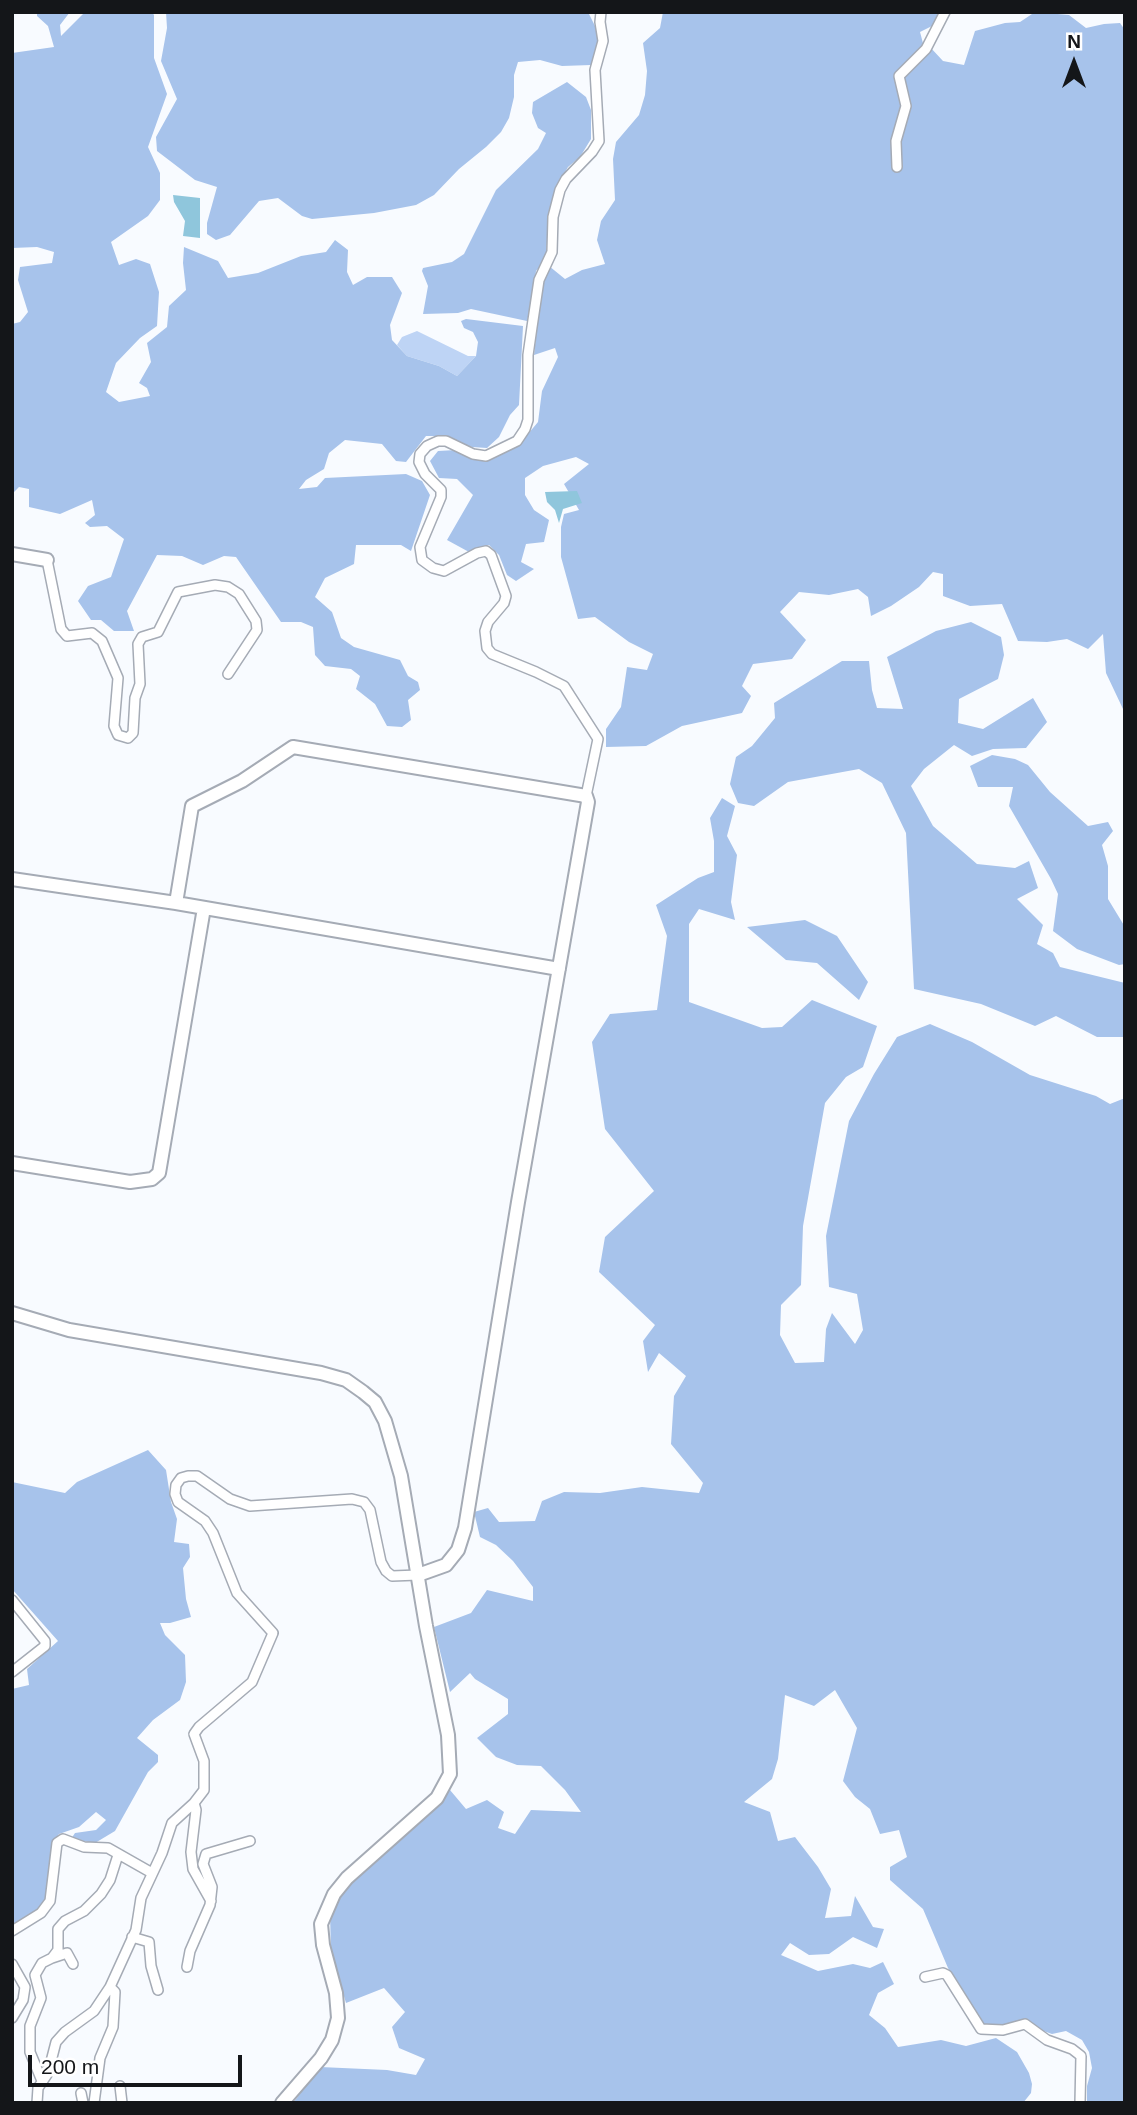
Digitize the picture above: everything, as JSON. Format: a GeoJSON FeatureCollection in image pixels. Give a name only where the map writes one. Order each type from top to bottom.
{"type":"FeatureCollection","features":[{"type":"Feature","properties":{"kind":"street"},"geometry":{"type":"LineString","coordinates":[[37,2103],[38,2088],[48,2073],[57,2042],[65,2032],[94,2011],[110,1987],[132,1937],[141,1898],[162,1853],[172,1823],[204,1790],[204,1761],[194,1734],[252,1682],[273,1633],[237,1593],[219,1544],[205,1521],[178,1502],[176,1485],[181,1478],[197,1476],[230,1499],[250,1506],[352,1499],[363,1502],[370,1510],[381,1562],[392,1576],[418,1574],[446,1565],[458,1550],[465,1528],[588,802],[586,796],[598,739],[564,686],[499,658],[487,648],[485,631],[488,622],[504,603],[506,596],[491,555],[486,551],[477,553],[444,570],[433,568],[422,560],[420,548],[442,497],[441,490],[425,474],[419,462],[420,454],[427,446],[438,441],[446,441],[472,454],[486,456],[517,441],[525,429],[528,420],[528,355],[540,280],[552,252],[553,217],[557,199],[566,179],[599,141],[595,70],[603,41],[601,12]]}},
{"type":"Feature","properties":{"kind":"street"},"geometry":{"type":"LineString","coordinates":[[897,167],[897,141],[906,106],[899,76],[926,49],[945,12]]}},
{"type":"Feature","properties":{"kind":"street"},"geometry":{"type":"LineString","coordinates":[[12,554],[47,560],[61,629],[67,636],[92,633],[102,641],[118,678],[114,726],[118,735],[128,738],[133,733],[135,698],[141,684],[138,644],[142,638],[158,632],[178,592],[215,585],[228,587],[239,594],[256,621],[257,631],[228,674]]}},
{"type":"Feature","properties":{"kind":"street"},"geometry":{"type":"LineString","coordinates":[[176,904],[192,806],[242,781],[293,747],[586,796]]}},
{"type":"Feature","properties":{"kind":"street"},"geometry":{"type":"LineString","coordinates":[[12,878],[559,969]]}},
{"type":"Feature","properties":{"kind":"street"},"geometry":{"type":"LineString","coordinates":[[12,1163],[130,1182],[152,1179],[159,1173],[204,908]]}},
{"type":"Feature","properties":{"kind":"street"},"geometry":{"type":"LineString","coordinates":[[12,1313],[69,1330],[290,1366],[346,1380],[375,1402],[385,1421],[401,1476],[448,1735],[450,1774],[437,1798],[347,1878],[334,1894],[321,1924],[336,1993],[338,2018],[332,2040],[321,2058],[282,2103]]}},
{"type":"Feature","properties":{"kind":"street"},"geometry":{"type":"LineString","coordinates":[[12,1600],[45,1641],[45,1646],[12,1672]]}},
{"type":"Feature","properties":{"kind":"street"},"geometry":{"type":"LineString","coordinates":[[194,1803],[196,1810],[191,1852],[193,1869],[211,1901]]}},
{"type":"Feature","properties":{"kind":"street"},"geometry":{"type":"LineString","coordinates":[[12,1931],[41,1913],[50,1901],[57,1843],[63,1839],[84,1847],[108,1848],[152,1873]]}},
{"type":"Feature","properties":{"kind":"street"},"geometry":{"type":"LineString","coordinates":[[187,1967],[190,1951],[211,1901],[212,1887],[203,1864],[206,1854],[250,1841]]}},
{"type":"Feature","properties":{"kind":"street"},"geometry":{"type":"LineString","coordinates":[[52,1958],[58,1950],[58,1929],[65,1921],[84,1911],[101,1894],[110,1880],[118,1855]]}},
{"type":"Feature","properties":{"kind":"street"},"geometry":{"type":"LineString","coordinates":[[132,1937],[149,1942],[151,1966],[158,1990]]}},
{"type":"Feature","properties":{"kind":"street"},"geometry":{"type":"LineString","coordinates":[[42,2081],[30,2052],[30,2026],[41,1998],[35,1975],[42,1963],[67,1952],[73,1964]]}},
{"type":"Feature","properties":{"kind":"street"},"geometry":{"type":"LineString","coordinates":[[12,1965],[25,1987],[23,2000],[12,2018]]}},
{"type":"Feature","properties":{"kind":"street"},"geometry":{"type":"LineString","coordinates":[[925,1977],[943,1973],[947,1975],[981,2029],[1003,2030],[1025,2024],[1047,2040],[1072,2049],[1081,2056],[1080,2103]]}},
{"type":"Feature","properties":{"kind":"street"},"geometry":{"type":"LineString","coordinates":[[94,2103],[100,2059],[113,2027],[115,1992],[110,1987]]}},
{"type":"Feature","properties":{"kind":"street"},"geometry":{"type":"LineString","coordinates":[[120,2086],[122,2103]]}},
{"type":"Feature","properties":{"kind":"shaded area"},"geometry":{"type":"Polygon","coordinates":[[[37,12],[70,12],[60,25],[61,36],[84,13],[152,12],[154,15],[154,58],[167,94],[148,147],[160,173],[160,200],[148,216],[111,242],[119,265],[136,259],[150,264],[159,292],[157,326],[140,338],[116,363],[106,392],[119,402],[150,396],[147,388],[139,383],[151,362],[147,343],[167,327],[169,306],[186,290],[184,247],[218,261],[228,278],[258,273],[301,256],[326,252],[335,240],[348,250],[347,272],[353,285],[367,277],[392,277],[402,293],[390,325],[392,340],[407,356],[439,366],[457,376],[476,356],[478,342],[473,332],[464,328],[461,321],[466,319],[523,326],[519,405],[510,415],[499,437],[487,448],[472,447],[442,436],[426,436],[406,462],[396,461],[382,444],[345,440],[329,453],[324,469],[306,480],[299,489],[317,487],[325,478],[406,474],[422,481],[430,495],[411,551],[401,545],[356,545],[354,564],[325,578],[315,597],[332,612],[341,638],[354,647],[400,660],[408,676],[418,682],[420,690],[408,700],[411,720],[402,727],[387,726],[375,704],[356,689],[360,676],[351,669],[325,666],[315,655],[313,627],[301,622],[281,622],[236,557],[224,556],[203,565],[182,556],[157,555],[127,611],[134,631],[114,631],[101,620],[91,620],[78,601],[88,586],[111,577],[124,539],[107,526],[90,527],[85,523],[95,515],[92,500],[60,514],[29,507],[29,489],[19,487],[12,494],[12,324],[20,322],[28,312],[18,280],[20,267],[52,263],[54,252],[37,247],[12,248],[12,53],[54,47],[48,26],[37,16],[37,12]]]}},
{"type":"Feature","properties":{"kind":"shaded area"},"geometry":{"type":"Polygon","coordinates":[[[166,12],[584,12],[589,14],[597,30],[597,45],[591,65],[562,66],[540,60],[518,62],[509,118],[501,132],[434,195],[416,205],[374,213],[312,219],[302,216],[278,198],[259,201],[230,235],[216,240],[207,234],[207,223],[217,187],[195,180],[157,151],[156,137],[177,99],[161,61],[167,28],[166,12]]]}},
{"type":"Feature","properties":{"kind":"shaded area"},"geometry":{"type":"Polygon","coordinates":[[[663,12],[944,12],[936,24],[920,32],[924,47],[930,47],[943,61],[964,65],[975,31],[1020,22],[1035,12],[1069,15],[1086,28],[1120,23],[1125,30],[1125,769],[1123,709],[1106,673],[1103,634],[1088,649],[1067,639],[1047,642],[1018,641],[1002,604],[970,606],[943,596],[943,574],[933,572],[919,587],[871,616],[868,597],[858,589],[829,595],[799,592],[780,612],[806,640],[792,659],[753,664],[742,686],[751,696],[742,713],[682,726],[646,746],[606,747],[606,729],[621,707],[627,667],[647,670],[653,654],[629,642],[595,617],[578,619],[561,557],[561,527],[564,514],[579,510],[564,484],[589,464],[576,457],[543,466],[525,478],[525,495],[534,510],[549,520],[544,542],[526,544],[521,562],[534,569],[516,581],[507,575],[499,555],[489,545],[469,552],[447,540],[473,495],[457,479],[439,478],[430,461],[438,451],[456,450],[490,458],[518,446],[538,422],[542,391],[558,357],[555,348],[534,355],[545,273],[549,266],[565,279],[582,270],[605,264],[597,240],[601,221],[615,200],[613,159],[616,142],[639,115],[645,95],[647,71],[643,43],[660,28],[663,12]]]}},
{"type":"Feature","properties":{"kind":"shaded area"},"geometry":{"type":"Polygon","coordinates":[[[567,82],[586,97],[591,110],[591,139],[580,157],[568,167],[556,188],[548,223],[546,260],[536,271],[527,321],[471,309],[458,313],[423,314],[428,286],[423,268],[452,262],[464,254],[496,190],[538,149],[546,133],[538,128],[532,113],[533,102],[567,82]]]}},
{"type":"Feature","properties":{"kind":"shaded area"},"geometry":{"type":"Polygon","coordinates":[[[173,195],[200,198],[200,238],[183,236],[185,221],[173,195]]]}},
{"type":"Feature","properties":{"kind":"shaded area"},"geometry":{"type":"Polygon","coordinates":[[[417,331],[468,356],[476,356],[457,376],[439,366],[407,356],[397,345],[402,337],[417,331]]]}},
{"type":"Feature","properties":{"kind":"shaded area"},"geometry":{"type":"Polygon","coordinates":[[[577,491],[582,503],[563,509],[559,523],[555,510],[547,502],[545,492],[577,491]]]}},
{"type":"Feature","properties":{"kind":"shaded area"},"geometry":{"type":"Polygon","coordinates":[[[971,622],[1001,637],[1004,655],[998,679],[959,699],[958,723],[983,729],[1033,698],[1047,722],[1026,748],[993,749],[972,756],[954,745],[924,769],[911,786],[933,826],[977,864],[1015,868],[1029,861],[1038,888],[1017,899],[1043,925],[1037,944],[1053,953],[1060,967],[1125,983],[1125,1037],[1097,1037],[1056,1016],[1035,1026],[981,1004],[914,989],[906,833],[882,783],[859,769],[788,782],[754,806],[738,803],[730,784],[736,757],[752,746],[775,718],[774,703],[842,661],[869,661],[877,708],[903,709],[887,657],[936,631],[971,622]]]}},
{"type":"Feature","properties":{"kind":"shaded area"},"geometry":{"type":"Polygon","coordinates":[[[992,755],[1015,759],[1028,765],[1050,792],[1088,826],[1108,822],[1113,831],[1102,845],[1108,866],[1108,899],[1125,927],[1125,964],[1119,965],[1077,949],[1053,931],[1058,894],[1009,806],[1013,787],[978,787],[970,766],[992,755]]]}},
{"type":"Feature","properties":{"kind":"shaded area"},"geometry":{"type":"Polygon","coordinates":[[[722,798],[735,806],[727,836],[737,855],[731,902],[735,920],[699,909],[689,924],[689,1002],[762,1028],[782,1027],[812,1000],[877,1026],[863,1067],[846,1077],[825,1103],[803,1226],[801,1285],[781,1305],[780,1335],[795,1363],[824,1362],[826,1329],[832,1313],[855,1344],[863,1330],[857,1294],[829,1287],[826,1236],[849,1121],[897,1037],[930,1024],[972,1042],[1030,1075],[1096,1096],[1110,1104],[1125,1098],[1125,2103],[1087,2103],[1087,2086],[1092,2068],[1089,2052],[1082,2040],[1066,2031],[1052,2034],[1035,2028],[987,2028],[981,2024],[948,1968],[923,1909],[890,1880],[890,1867],[907,1857],[899,1830],[880,1834],[870,1809],[855,1797],[843,1781],[857,1728],[835,1690],[814,1706],[785,1695],[778,1759],[772,1779],[744,1802],[770,1812],[778,1841],[795,1837],[818,1867],[831,1889],[825,1918],[851,1916],[855,1896],[873,1927],[884,1929],[877,1948],[853,1937],[829,1954],[809,1955],[790,1943],[781,1955],[818,1971],[853,1964],[870,1968],[883,1962],[894,1984],[878,1993],[869,2015],[885,2028],[898,2047],[941,2040],[966,2046],[996,2038],[1017,2052],[1029,2073],[1031,2093],[1023,2103],[293,2103],[320,2067],[387,2070],[416,2075],[425,2059],[399,2048],[392,2027],[405,2012],[384,1988],[346,2003],[331,1952],[330,1914],[337,1897],[349,1882],[441,1803],[450,1790],[466,1809],[487,1800],[504,1812],[498,1828],[515,1834],[531,1810],[581,1812],[565,1790],[541,1766],[517,1765],[496,1757],[477,1738],[508,1714],[508,1699],[475,1679],[470,1673],[450,1692],[434,1627],[471,1613],[487,1590],[533,1601],[533,1587],[513,1561],[496,1545],[480,1537],[474,1512],[488,1508],[499,1522],[535,1521],[542,1501],[564,1492],[600,1493],[642,1487],[699,1493],[703,1483],[671,1444],[674,1396],[686,1376],[659,1353],[648,1372],[643,1341],[655,1325],[599,1272],[605,1237],[654,1191],[605,1129],[592,1042],[610,1014],[657,1010],[667,936],[656,905],[698,878],[714,872],[714,841],[710,818],[722,798]]]}},
{"type":"Feature","properties":{"kind":"shaded area"},"geometry":{"type":"Polygon","coordinates":[[[805,920],[837,936],[868,982],[859,1000],[817,963],[786,960],[747,927],[805,920]]]}},
{"type":"Feature","properties":{"kind":"shaded area"},"geometry":{"type":"Polygon","coordinates":[[[148,1450],[166,1470],[171,1502],[177,1519],[174,1542],[189,1544],[190,1557],[183,1568],[191,1617],[160,1623],[165,1635],[185,1655],[186,1682],[180,1700],[153,1720],[137,1738],[158,1755],[158,1762],[148,1772],[115,1831],[95,1843],[71,1839],[75,1833],[96,1830],[106,1820],[96,1812],[79,1827],[59,1834],[52,1844],[50,1894],[37,1913],[12,1927],[12,1689],[29,1685],[27,1669],[58,1641],[12,1589],[12,1482],[65,1493],[77,1482],[148,1450]]]}}]}
